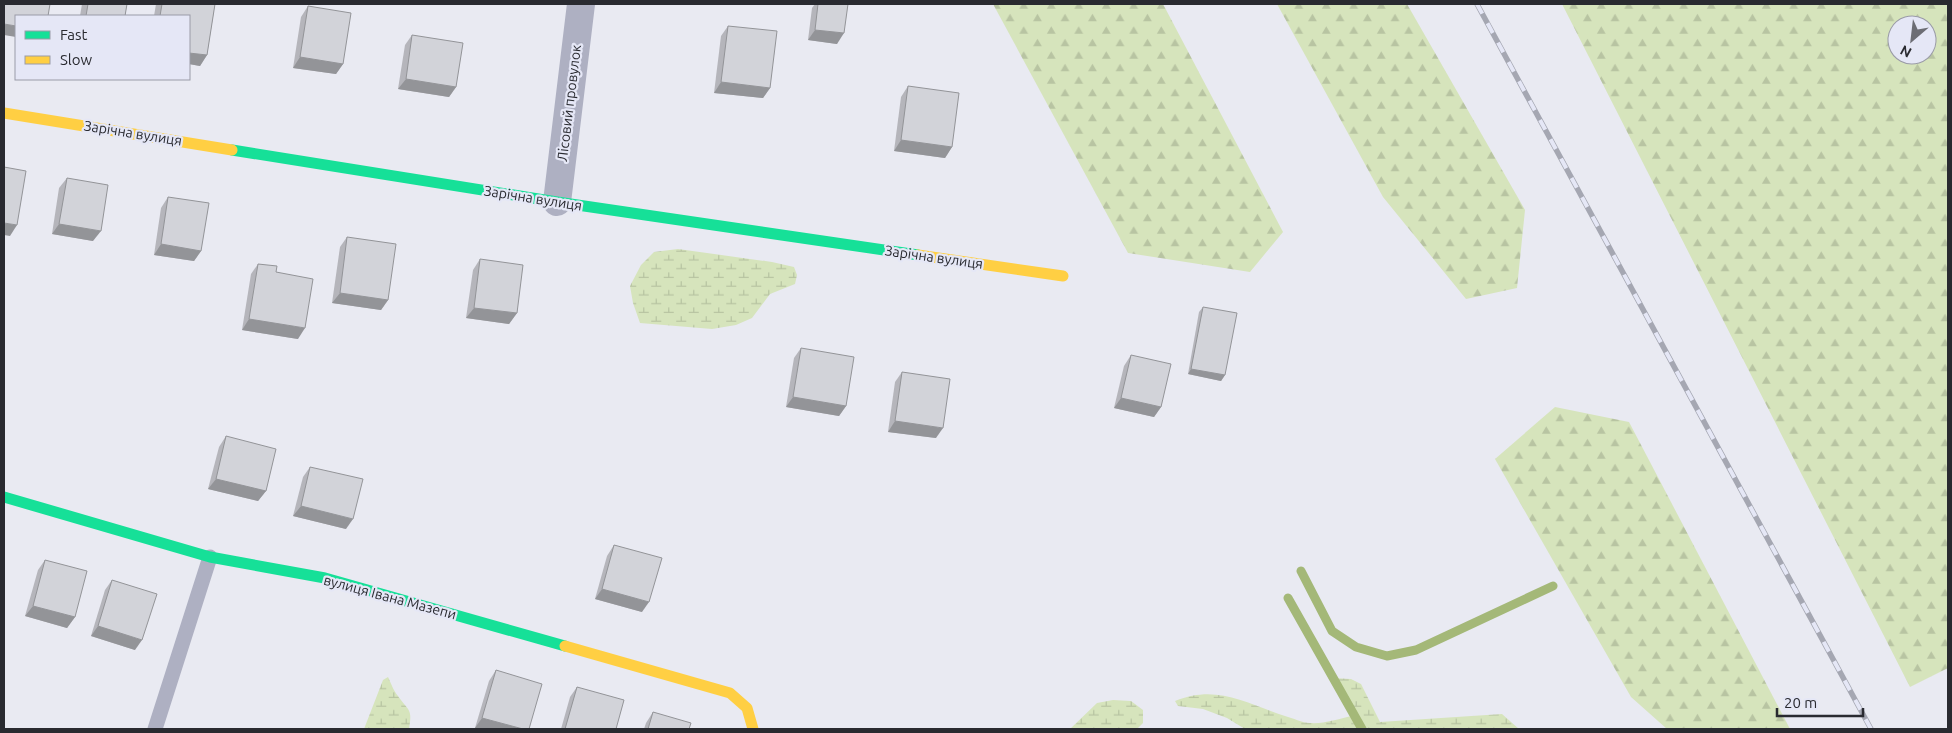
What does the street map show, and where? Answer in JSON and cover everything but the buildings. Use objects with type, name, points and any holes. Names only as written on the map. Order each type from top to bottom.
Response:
[{"type":"street","name":"Лісовий провулок","points":[[557,202],[582,4]]},
{"type":"street","name":"Зарічна вулиця","points":[[4,113],[557,202],[1063,276]]},
{"type":"street","name":"вулиця Івана Мазепи","points":[[4,497],[210,557],[334,581],[427,606],[730,693],[744,701],[751,714],[753,729]]},
{"type":"lane","points":[[155,729],[210,557]]},
{"type":"green space","points":[[993,4],[1163,4],[1283,232],[1250,272],[1128,253]]},
{"type":"green space","points":[[1277,4],[1407,4],[1525,210],[1517,288],[1466,299],[1383,197]]},
{"type":"green space","points":[[1562,4],[1948,4],[1948,668],[1910,687]]},
{"type":"green space","points":[[678,249],[772,262],[794,267],[797,275],[795,284],[770,294],[752,318],[736,325],[712,329],[640,323],[633,303],[630,286],[641,265],[654,252]]},
{"type":"green space","points":[[1555,407],[1629,422],[1790,729],[1667,729],[1631,697],[1495,459]]},
{"type":"green space","points":[[388,677],[395,691],[409,710],[409,729],[364,729],[383,680]]},
{"type":"green space","points":[[1332,678],[1351,679],[1361,684],[1380,722],[1502,714],[1519,729],[1245,729],[1227,718],[1203,709],[1178,706],[1175,701],[1204,694],[1231,697],[1307,723],[1326,722],[1352,716]]},
{"type":"green space","points":[[1113,700],[1131,701],[1143,710],[1143,723],[1137,729],[1070,729],[1097,703]]},
{"type":"waterway","points":[[1301,571],[1332,631],[1356,647],[1387,656],[1416,650],[1553,586]]},
{"type":"waterway","points":[[1288,598],[1362,729]]},
{"type":"railway","points":[[1477,4],[1871,729]]},
{"type":"traffic: fast","points":[[232,150],[557,202],[918,255]]},
{"type":"traffic: fast","points":[[4,497],[210,557],[325,578],[565,646]]},
{"type":"traffic: slow","points":[[4,113],[232,150]]},
{"type":"traffic: slow","points":[[918,255],[1063,276]]},
{"type":"traffic: slow","points":[[565,646],[730,693],[747,708],[753,729]]}]
